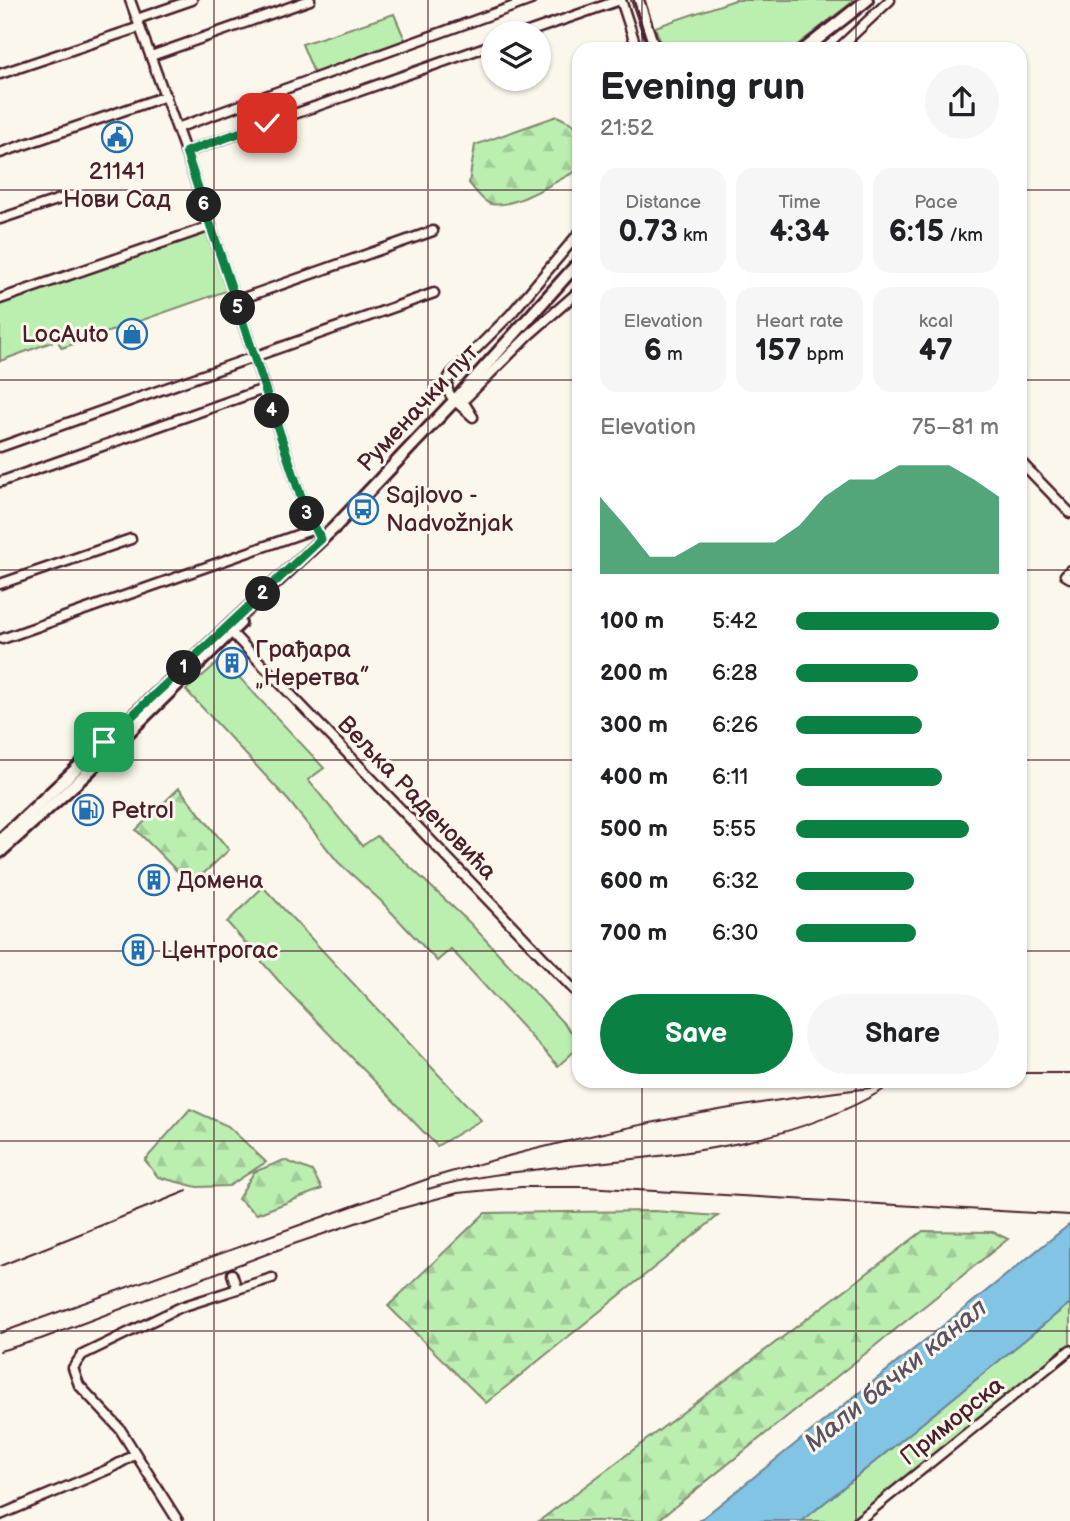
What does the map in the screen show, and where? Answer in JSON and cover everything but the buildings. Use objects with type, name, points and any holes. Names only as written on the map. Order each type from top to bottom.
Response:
[{"type":"main road","points":[[814,42],[867,0]]},
{"type":"main road","name":"Руменачки пут","points":[[0,852],[321,539],[455,400],[572,270]]},
{"type":"main road","name":"Руменачки пут","points":[[0,840],[203,656]]},
{"type":"street","points":[[130,0],[186,152],[264,389],[314,529],[321,539]]},
{"type":"street","points":[[0,74],[192,0]]},
{"type":"street","points":[[151,56],[310,0]]},
{"type":"street","points":[[177,128],[531,0]]},
{"type":"street","points":[[551,24],[620,0],[635,42]]},
{"type":"street","points":[[639,0],[653,42]]},
{"type":"street","points":[[845,42],[890,0]]},
{"type":"street","points":[[186,152],[481,49]]},
{"type":"street","points":[[0,153],[166,96]]},
{"type":"street","points":[[0,219],[63,198]]},
{"type":"street","points":[[0,299],[211,226]]},
{"type":"street","points":[[235,301],[433,231]]},
{"type":"street","points":[[572,241],[511,314],[451,373],[446,388],[455,400],[473,417],[463,401],[530,334],[572,297]]},
{"type":"street","points":[[0,447],[434,293]]},
{"type":"street","points":[[0,482],[264,389]]},
{"type":"street","points":[[1027,467],[1070,513]]},
{"type":"street","points":[[2,639],[314,529]]},
{"type":"street","points":[[0,584],[131,539]]},
{"type":"street","points":[[1070,570],[1065,575],[1070,578]]},
{"type":"street","name":"Вељка Раденовића","points":[[229,630],[572,988]]},
{"type":"street","points":[[232,1274],[237,1289]]},
{"type":"street","points":[[178,1521],[120,1429],[79,1385],[73,1368],[82,1355],[181,1307],[272,1278]]},
{"type":"street","name":"Приморска","points":[[858,1521],[1070,1350]]},
{"type":"street","points":[[0,1515],[109,1469],[134,1455]]},
{"type":"green space","points":[[735,0],[855,0],[801,42],[660,42],[655,27]]},
{"type":"green space","points":[[394,14],[405,40],[314,73],[302,44]]},
{"type":"green space","points":[[557,116],[572,124],[572,173],[520,199],[497,205],[488,203],[469,183],[475,145]]},
{"type":"green space","points":[[207,232],[211,235],[229,290],[62,348],[57,340],[0,361],[0,303]]},
{"type":"green space","points":[[222,659],[324,768],[308,780],[362,846],[377,836],[469,922],[572,1032],[572,1053],[558,1066],[451,949],[437,961],[380,900],[338,862],[288,800],[186,690]]},
{"type":"green space","points":[[179,788],[229,850],[191,885],[136,830]]},
{"type":"green space","points":[[263,887],[481,1120],[437,1146],[285,988],[227,922]]},
{"type":"green space","points":[[190,1109],[228,1126],[266,1162],[229,1186],[197,1187],[158,1177],[145,1160]]},
{"type":"green space","points":[[284,1160],[312,1171],[322,1189],[257,1214],[238,1199],[254,1172]]},
{"type":"green space","points":[[655,1211],[718,1216],[486,1403],[388,1306],[485,1213]]},
{"type":"green space","points":[[923,1231],[993,1232],[1008,1239],[657,1521],[539,1521]]},
{"type":"green space","points":[[1070,1303],[1070,1346],[852,1521],[802,1521]]},
{"type":"water","name":"Мали бачки канал","points":[[1070,1224],[1070,1303],[802,1521],[699,1521]]},
{"type":"railway","points":[[631,0],[646,42]]},
{"type":"railway","points":[[1027,1073],[1070,1073]]},
{"type":"railway","points":[[0,1333],[433,1177],[616,1130],[739,1106],[872,1088]]},
{"type":"railway","points":[[428,1189],[493,1175],[726,1146],[806,1125],[883,1090]]},
{"type":"railway","points":[[0,1351],[41,1339],[291,1245],[388,1212],[458,1193],[521,1187],[585,1187],[1070,1215]]},
{"type":"railway","points":[[0,1266],[187,1191]]},
{"type":"place","name":"21141 Нови Сад","points":[[117,137]]},
{"type":"place","name":"LocAuto","points":[[132,334]]},
{"type":"place","name":"Sajlovo - Nadvožnjak","points":[[363,509]]},
{"type":"place","name":"Грађара „Неретва”","points":[[232,663]]},
{"type":"place","name":"Petrol","points":[[88,810]]},
{"type":"place","name":"Домена","points":[[154,880]]},
{"type":"place","name":"Центрогас","points":[[138,950]]},
{"type":"route","points":[[104,742],[321,539],[304,506],[186,152],[267,123]]}]
